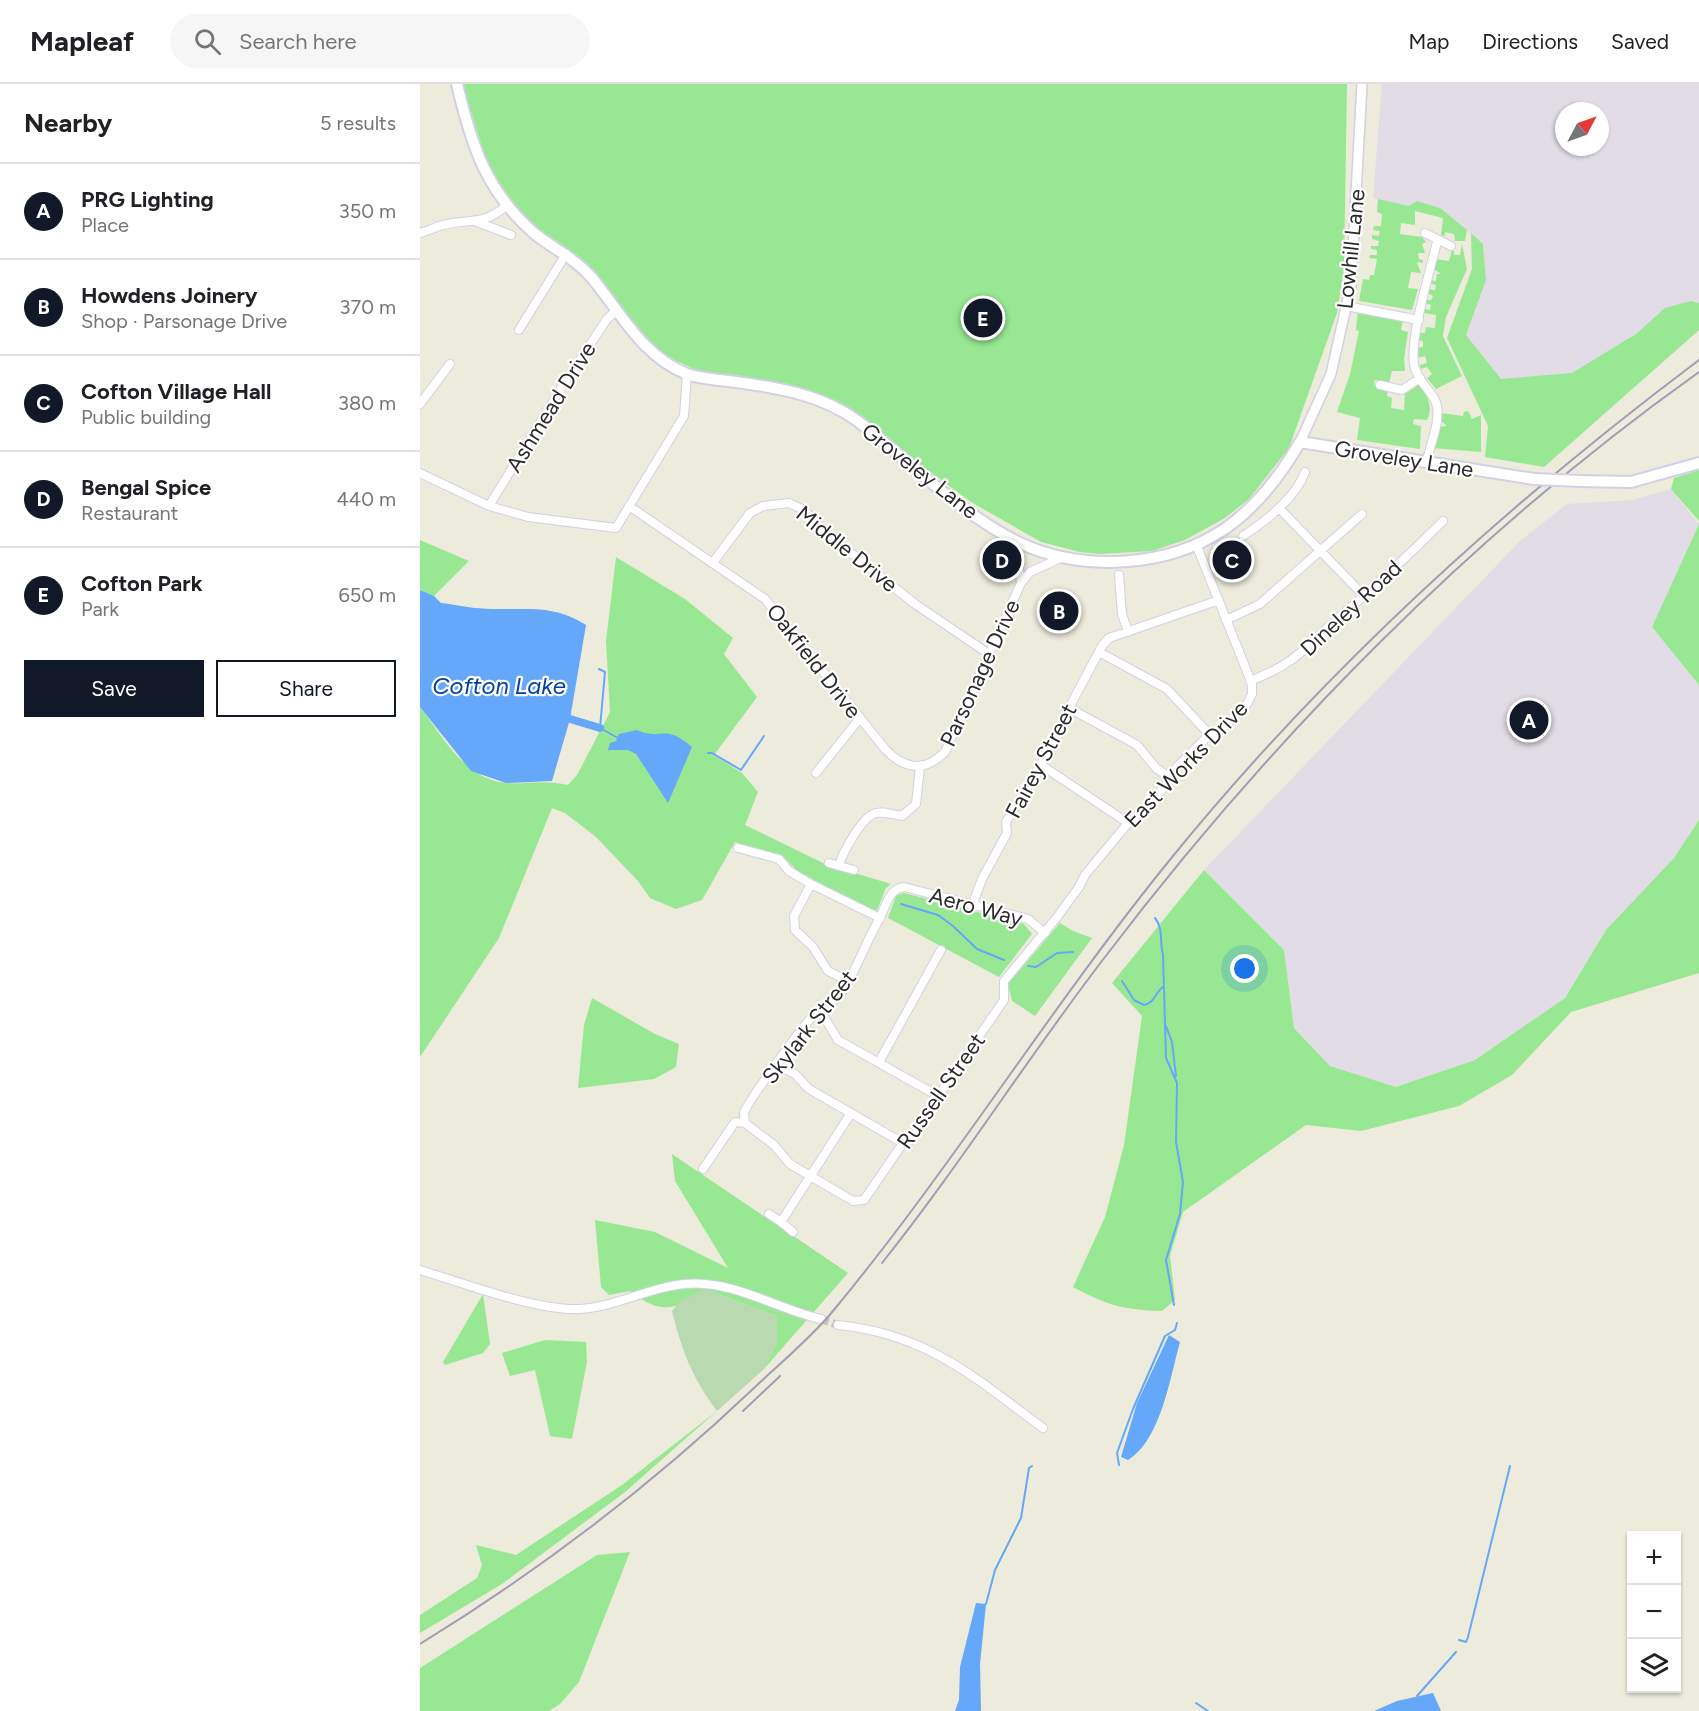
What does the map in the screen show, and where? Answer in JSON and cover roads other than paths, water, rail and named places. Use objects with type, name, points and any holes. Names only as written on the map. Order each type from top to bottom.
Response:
[{"type":"main road","name":"Groveley Lane","points":[[457,84],[465,121],[475,149],[494,188],[507,205],[537,235],[566,254],[592,278],[645,346],[687,374],[787,389],[836,408],[859,422],[966,508],[1019,542],[1063,557],[1114,561],[1153,557],[1196,544],[1226,527],[1253,505],[1276,479],[1300,442],[1534,479],[1631,482],[1699,463]]},
{"type":"street","name":"Lowhill Lane","points":[[1300,442],[1331,374],[1353,266],[1362,84]]},
{"type":"street","points":[[420,233],[445,225],[477,222],[494,216],[507,205]]},
{"type":"street","points":[[477,222],[511,235]]},
{"type":"street","points":[[1425,233],[1437,242],[1451,246]]},
{"type":"street","points":[[1426,463],[1438,414],[1436,402],[1420,378],[1414,363],[1419,320],[1437,242]]},
{"type":"street","points":[[519,330],[566,254]]},
{"type":"street","points":[[1346,306],[1419,320]]},
{"type":"street","name":"Ashmead Drive","points":[[489,507],[563,386],[607,319],[616,311]]},
{"type":"street","points":[[420,404],[450,364]]},
{"type":"street","points":[[420,473],[489,507],[528,517],[616,528],[684,416],[687,374]]},
{"type":"street","points":[[1380,385],[1402,390],[1420,378]]},
{"type":"street","points":[[1243,536],[1279,508],[1300,484],[1305,472]]},
{"type":"street","name":"Middle Drive","points":[[714,561],[750,513],[763,506],[789,503],[804,510],[831,537],[915,604],[989,654]]},
{"type":"street","name":"Oakfield Drive","points":[[629,506],[714,561],[765,599],[802,641],[895,760],[908,766],[920,767]]},
{"type":"street","points":[[1279,508],[1365,597]]},
{"type":"street","points":[[1226,620],[1254,608],[1362,514]]},
{"type":"street","name":"Dineley Road","points":[[1250,681],[1293,661],[1365,597],[1443,521]]},
{"type":"street","name":"Parsonage Drive","points":[[1019,542],[1016,548],[1021,583]]},
{"type":"street","name":"East Works Drive","points":[[1045,933],[1079,888],[1085,875],[1128,823],[1144,810],[1165,786],[1169,777],[1210,735],[1218,733],[1247,704],[1253,689],[1196,544]]},
{"type":"street","name":"Parsonage Drive","points":[[920,767],[936,761],[950,743],[1021,583],[1037,568],[1063,557]]},
{"type":"street","points":[[1020,565],[1037,568]]},
{"type":"street","points":[[1119,575],[1122,614],[1128,632]]},
{"type":"street","name":"Fairey Street","points":[[972,906],[982,879],[1007,833],[1006,822],[1069,717],[1069,708],[1109,638],[1219,600]]},
{"type":"street","points":[[1099,652],[1167,689],[1210,735]]},
{"type":"street","points":[[1069,708],[1137,746],[1156,768],[1169,777]]},
{"type":"street","points":[[816,773],[860,718]]},
{"type":"street","points":[[1041,765],[1128,823]]},
{"type":"street","points":[[839,866],[842,853],[874,813],[902,816],[913,808],[918,798],[920,767]]},
{"type":"street","points":[[738,848],[779,859],[789,871],[880,918]]},
{"type":"street","points":[[829,863],[854,870]]},
{"type":"street","points":[[812,884],[794,916],[795,930],[813,947],[828,971],[848,981]]},
{"type":"street","name":"Aero Way","points":[[904,887],[1028,920],[1045,933]]},
{"type":"street","name":"Skylark Street","points":[[745,1123],[746,1108],[813,1016],[835,1001],[865,951],[866,941],[892,892],[896,888],[904,887]]},
{"type":"street","name":"Russell Street","points":[[812,1175],[853,1201],[864,1200],[903,1143],[913,1139],[938,1096],[1004,1000],[1004,981],[1045,933]]},
{"type":"street","points":[[879,1062],[941,950]]},
{"type":"street","points":[[820,1010],[838,1040],[938,1096]]},
{"type":"street","points":[[777,1065],[795,1074],[809,1089],[903,1143]]},
{"type":"street","points":[[782,1222],[851,1113]]},
{"type":"street","points":[[703,1169],[735,1122],[745,1123],[774,1145],[790,1164],[812,1175]]},
{"type":"street","points":[[769,1214],[793,1232]]},
{"type":"street","points":[[420,1270],[558,1308],[597,1306],[644,1292],[702,1284],[741,1290],[800,1314],[821,1319]]},
{"type":"street","points":[[838,1325],[891,1333],[923,1346],[955,1365],[1042,1428]]},
{"type":"water","name":"Cofton Lake","points":[[420,590],[434,596],[441,603],[486,609],[551,611],[574,618],[586,625],[570,719],[552,781],[506,783],[471,771],[420,707]]},
{"type":"water","points":[[637,730],[652,734],[669,734],[692,747],[668,803],[636,754],[628,750],[608,750],[610,743],[616,741],[619,734]]},
{"type":"water","points":[[1169,1335],[1180,1342],[1163,1407],[1149,1438],[1128,1460],[1121,1457],[1137,1403]]},
{"type":"water","points":[[976,1603],[986,1604],[980,1664],[981,1711],[955,1711],[959,1700],[960,1667]]},
{"type":"water","points":[[1433,1693],[1441,1711],[1374,1711],[1397,1701]]},
{"type":"waterway","points":[[599,669],[605,672],[600,728],[618,738]]},
{"type":"waterway","points":[[570,719],[600,728]]},
{"type":"waterway","points":[[708,753],[712,753],[741,770],[764,736]]},
{"type":"waterway","points":[[901,904],[938,915],[977,949],[1004,960]]},
{"type":"waterway","points":[[1155,918],[1159,926],[1163,954],[1166,1058],[1177,1083],[1176,1142],[1183,1182],[1180,1214],[1166,1260],[1174,1305]]},
{"type":"waterway","points":[[1028,966],[1036,967],[1057,953],[1073,952]]},
{"type":"waterway","points":[[1122,981],[1134,1000],[1144,1005],[1148,1004],[1164,986]]},
{"type":"waterway","points":[[1166,1026],[1172,1042],[1176,1076]]},
{"type":"waterway","points":[[1119,1465],[1117,1453],[1133,1409],[1165,1336],[1175,1330],[1177,1323]]},
{"type":"waterway","points":[[986,1604],[995,1570],[1021,1518],[1029,1468],[1032,1466]]},
{"type":"waterway","points":[[1459,1640],[1466,1642],[1468,1637],[1510,1466]]},
{"type":"waterway","points":[[1417,1696],[1456,1652]]},
{"type":"waterway","points":[[1196,1703],[1208,1711]]},
{"type":"tunnel","points":[[821,1319],[838,1325]]},
{"type":"railway","points":[[420,1644],[552,1556],[635,1493],[715,1424],[815,1331],[877,1256],[920,1199],[1129,912],[1232,787],[1293,720],[1421,592],[1557,472],[1699,360]]},
{"type":"railway","points":[[882,1263],[1105,957],[1169,875],[1307,717],[1380,642],[1534,500],[1615,434],[1699,372]]},
{"type":"railway","points":[[743,1411],[780,1376]]},
{"type":"place","name":"Cofton Park","points":[[983,318]]},
{"type":"place","name":"Bengal Spice","points":[[1002,560]]},
{"type":"place","name":"Cofton Village Hall","points":[[1232,560]]},
{"type":"place","name":"Howdens Joinery","points":[[1059,611]]},
{"type":"place","name":"PRG Lighting","points":[[1529,720]]}]
